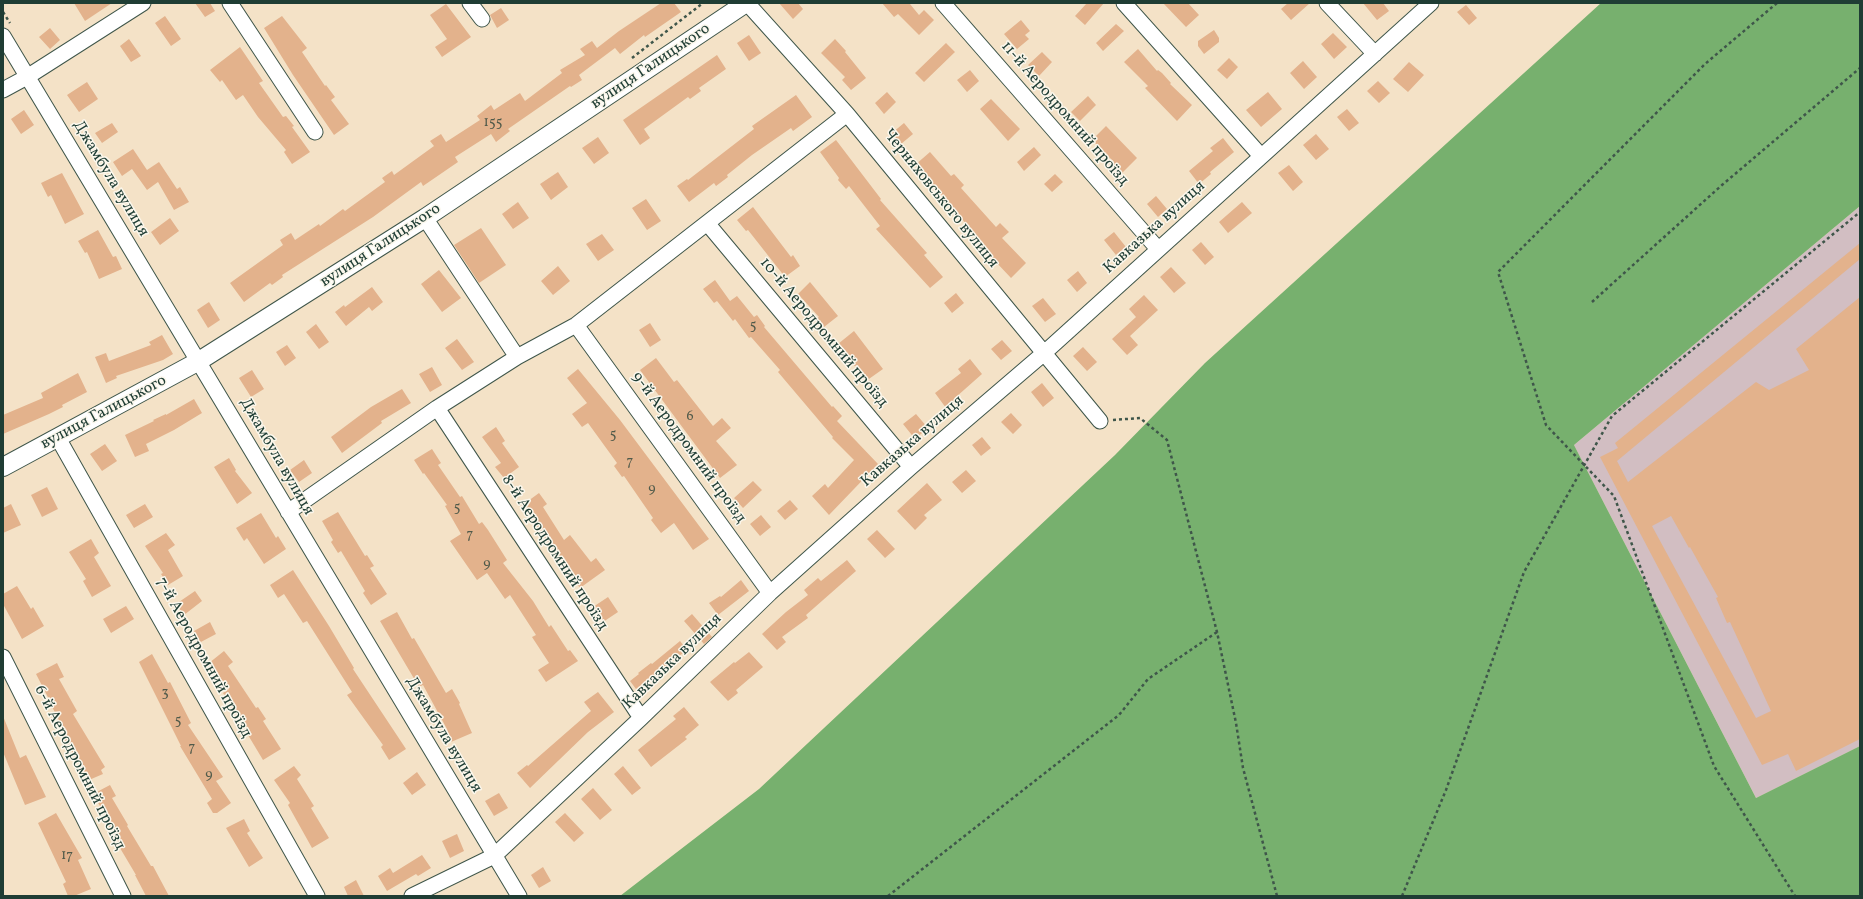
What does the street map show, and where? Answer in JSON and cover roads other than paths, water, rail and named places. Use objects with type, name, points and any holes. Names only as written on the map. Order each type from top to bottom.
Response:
[{"type":"street","points":[[3,90],[27,77],[144,3]]},
{"type":"street","points":[[230,3],[315,132]]},
{"type":"street","points":[[470,3],[482,19]]},
{"type":"street","name":"Черняховського вулиця","points":[[746,3],[847,114],[1043,354],[1100,421]]},
{"type":"street","name":"вулиця Галицького","points":[[3,467],[199,361],[425,218],[746,3]]},
{"type":"street","name":"11-й Аеродромний проїзд","points":[[943,3],[1158,249]]},
{"type":"street","points":[[1124,3],[1261,156]]},
{"type":"street","points":[[1327,3],[1375,54]]},
{"type":"street","name":"Кавказька вулиця","points":[[412,896],[494,856],[641,718],[770,593],[911,467],[1043,354],[1431,3]]},
{"type":"street","name":"Джамбула вулиця","points":[[3,36],[519,896]]},
{"type":"street","points":[[288,512],[437,408],[517,357],[576,325],[847,114]]},
{"type":"street","points":[[425,218],[517,357]]},
{"type":"street","name":"10-й Аеродромний проїзд","points":[[707,223],[911,467]]},
{"type":"street","name":"9-й Аеродромний проїзд","points":[[576,325],[770,593]]},
{"type":"street","name":"8-й Аеродромний проїзд","points":[[437,408],[641,718]]},
{"type":"street","name":"7-й Аеродромний проїзд","points":[[58,438],[317,896]]},
{"type":"street","name":"6-й Аеродромний проїзд","points":[[3,657],[123,896]]}]
